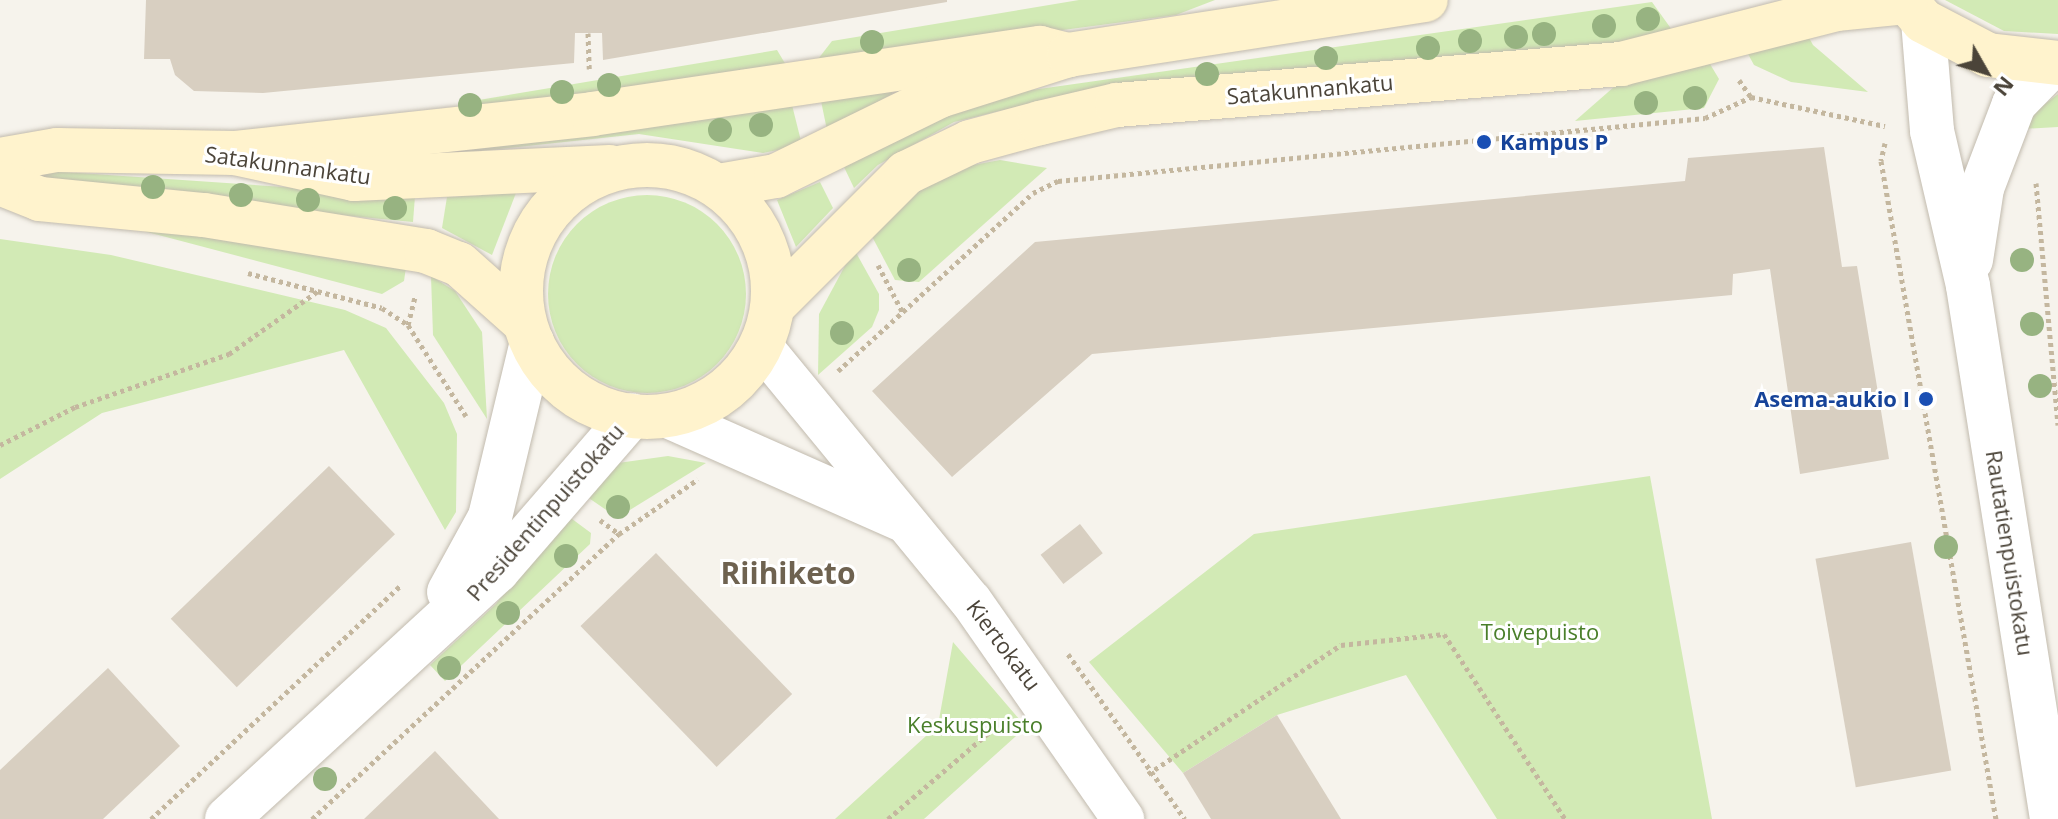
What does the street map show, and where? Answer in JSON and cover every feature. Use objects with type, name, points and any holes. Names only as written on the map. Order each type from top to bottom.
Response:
[{"type":"main road","points":[[719,186],[776,176],[939,96],[1069,55],[1426,0]]},
{"type":"main road","points":[[1911,8],[1988,55],[2056,64]]},
{"type":"main road","name":"Satakunnankatu","points":[[774,305],[878,195],[906,173],[984,138],[1117,105],[1621,64],[1714,45],[1836,9],[1911,8]]},
{"type":"main road","points":[[235,153],[592,114],[1040,48],[1069,55]]},
{"type":"main road","name":"Satakunnankatu","points":[[0,160],[57,150],[235,153],[354,179],[624,166]]},
{"type":"main road","points":[[0,183],[40,199],[204,215],[426,251],[459,264],[528,332],[568,391],[610,413],[650,416],[710,402],[762,347],[774,305],[769,253],[744,209],[719,186],[661,165],[624,166],[583,182],[548,212],[527,249],[528,332]]},
{"type":"street","name":"Rautatienpuistokatu","points":[[1911,8],[1932,131],[1968,286],[2052,819]]},
{"type":"street","name":"Rautatienpuistokatu","points":[[1968,286],[1982,188],[1999,140],[2014,104],[2056,64]]},
{"type":"street","name":"Presidentinpuistokatu","points":[[419,636],[477,552],[490,517],[528,332]]},
{"type":"street","name":"Kiertokatu","points":[[762,347],[873,475],[900,520],[1039,690],[1117,809]]},
{"type":"street","name":"Kiertokatu","points":[[650,416],[748,451],[900,520]]},
{"type":"street","name":"Presidentinpuistokatu","points":[[227,819],[419,636],[497,571],[650,416]]},
{"type":"path","points":[[588,33],[589,70]]},
{"type":"path","points":[[1714,45],[1751,97]]},
{"type":"path","points":[[807,398],[1033,193],[1058,181],[1705,118],[1751,97],[1889,127],[1932,131]]},
{"type":"path","points":[[1889,127],[1881,161],[1996,819]]},
{"type":"path","points":[[1999,140],[2033,151],[2058,425]]},
{"type":"path","points":[[0,445],[75,407],[229,354],[319,290]]},
{"type":"path","points":[[312,819],[619,534],[748,451]]},
{"type":"path","points":[[151,819],[410,577]]},
{"type":"path","points":[[1117,809],[1341,645],[1444,634],[1565,819]]},
{"type":"path","points":[[888,819],[1039,690]]},
{"type":"green space","points":[[1079,0],[1215,0],[1176,15],[815,63],[832,41]]},
{"type":"green space","points":[[1945,0],[2058,0],[2058,34],[2004,31]]},
{"type":"green space","points":[[1652,2],[1677,37],[1053,98],[954,122],[878,165],[854,188],[844,167],[961,107],[1025,91]]},
{"type":"green space","points":[[1807,34],[1813,45],[1868,92],[1791,82],[1754,65],[1748,54]]},
{"type":"green space","points":[[777,50],[789,70],[461,110],[467,102]]},
{"type":"green space","points":[[1710,64],[1719,79],[1704,108],[1575,121],[1615,86]]},
{"type":"green space","points":[[892,90],[892,94],[827,130],[821,101]]},
{"type":"green space","points":[[2058,94],[2058,127],[2023,129],[2037,110]]},
{"type":"green space","points":[[792,105],[802,145],[763,153],[639,134],[453,154],[452,147]]},
{"type":"green space","points":[[1000,160],[1047,168],[919,282],[895,280],[867,227],[896,199],[952,169]]},
{"type":"green space","points":[[35,170],[415,196],[413,222],[122,194],[45,179]]},
{"type":"green space","points":[[820,182],[833,208],[796,247],[777,200]]},
{"type":"green space","points":[[516,193],[492,255],[442,228],[447,197]]},
{"type":"green space","points":[[647,195],[685,202],[717,224],[739,256],[746,294],[739,332],[717,364],[685,386],[647,393],[609,386],[577,364],[555,332],[548,294],[555,256],[577,224],[609,202]]},
{"type":"green space","points":[[113,223],[406,267],[404,281],[382,294]]},
{"type":"green space","points":[[0,239],[111,255],[345,310],[386,328],[444,403],[457,434],[456,512],[445,530],[344,350],[102,413],[0,479]]},
{"type":"green space","points":[[854,249],[879,294],[879,310],[872,327],[818,375],[819,314]]},
{"type":"green space","points":[[431,276],[455,291],[482,332],[487,419],[433,335]]},
{"type":"green space","points":[[668,456],[706,463],[625,513],[615,516],[580,492],[618,463]]},
{"type":"green space","name":"Toivepuisto","points":[[1650,476],[1712,819],[1497,819],[1406,675],[1277,715],[1183,773],[1089,662],[1254,534]]},
{"type":"green space","points":[[564,513],[591,533],[590,544],[445,681],[430,665],[496,604]]},
{"type":"green space","name":"Keskuspuisto","points":[[953,642],[1026,727],[924,819],[835,819],[938,725]]},
{"type":"building","points":[[146,0],[947,2],[603,60],[602,33],[575,33],[574,63],[263,93],[194,91],[175,75],[170,59],[144,59]]},
{"type":"building","points":[[1824,147],[1842,267],[1857,266],[1889,459],[1800,474],[1770,269],[1733,274],[1732,295],[1092,354],[952,477],[872,391],[1035,242],[1685,181],[1688,158]]},
{"type":"building","points":[[329,466],[395,534],[237,687],[171,619]]},
{"type":"building","points":[[1080,524],[1103,553],[1063,584],[1041,555]]},
{"type":"building","points":[[1911,542],[1951,770],[1856,787],[1815,559]]},
{"type":"building","points":[[656,553],[792,694],[717,767],[580,626]]},
{"type":"building","points":[[108,668],[180,746],[103,819],[0,819],[0,770]]},
{"type":"building","points":[[1277,715],[1341,819],[1211,819],[1183,773]]},
{"type":"building","points":[[435,751],[499,819],[364,819]]},
{"type":"place","name":"Kampus P","points":[[1484,142]]},
{"type":"place","name":"Asema-aukio I","points":[[1926,399]]},
{"type":"district","name":"Riihiketo","points":[[788,573]]}]
